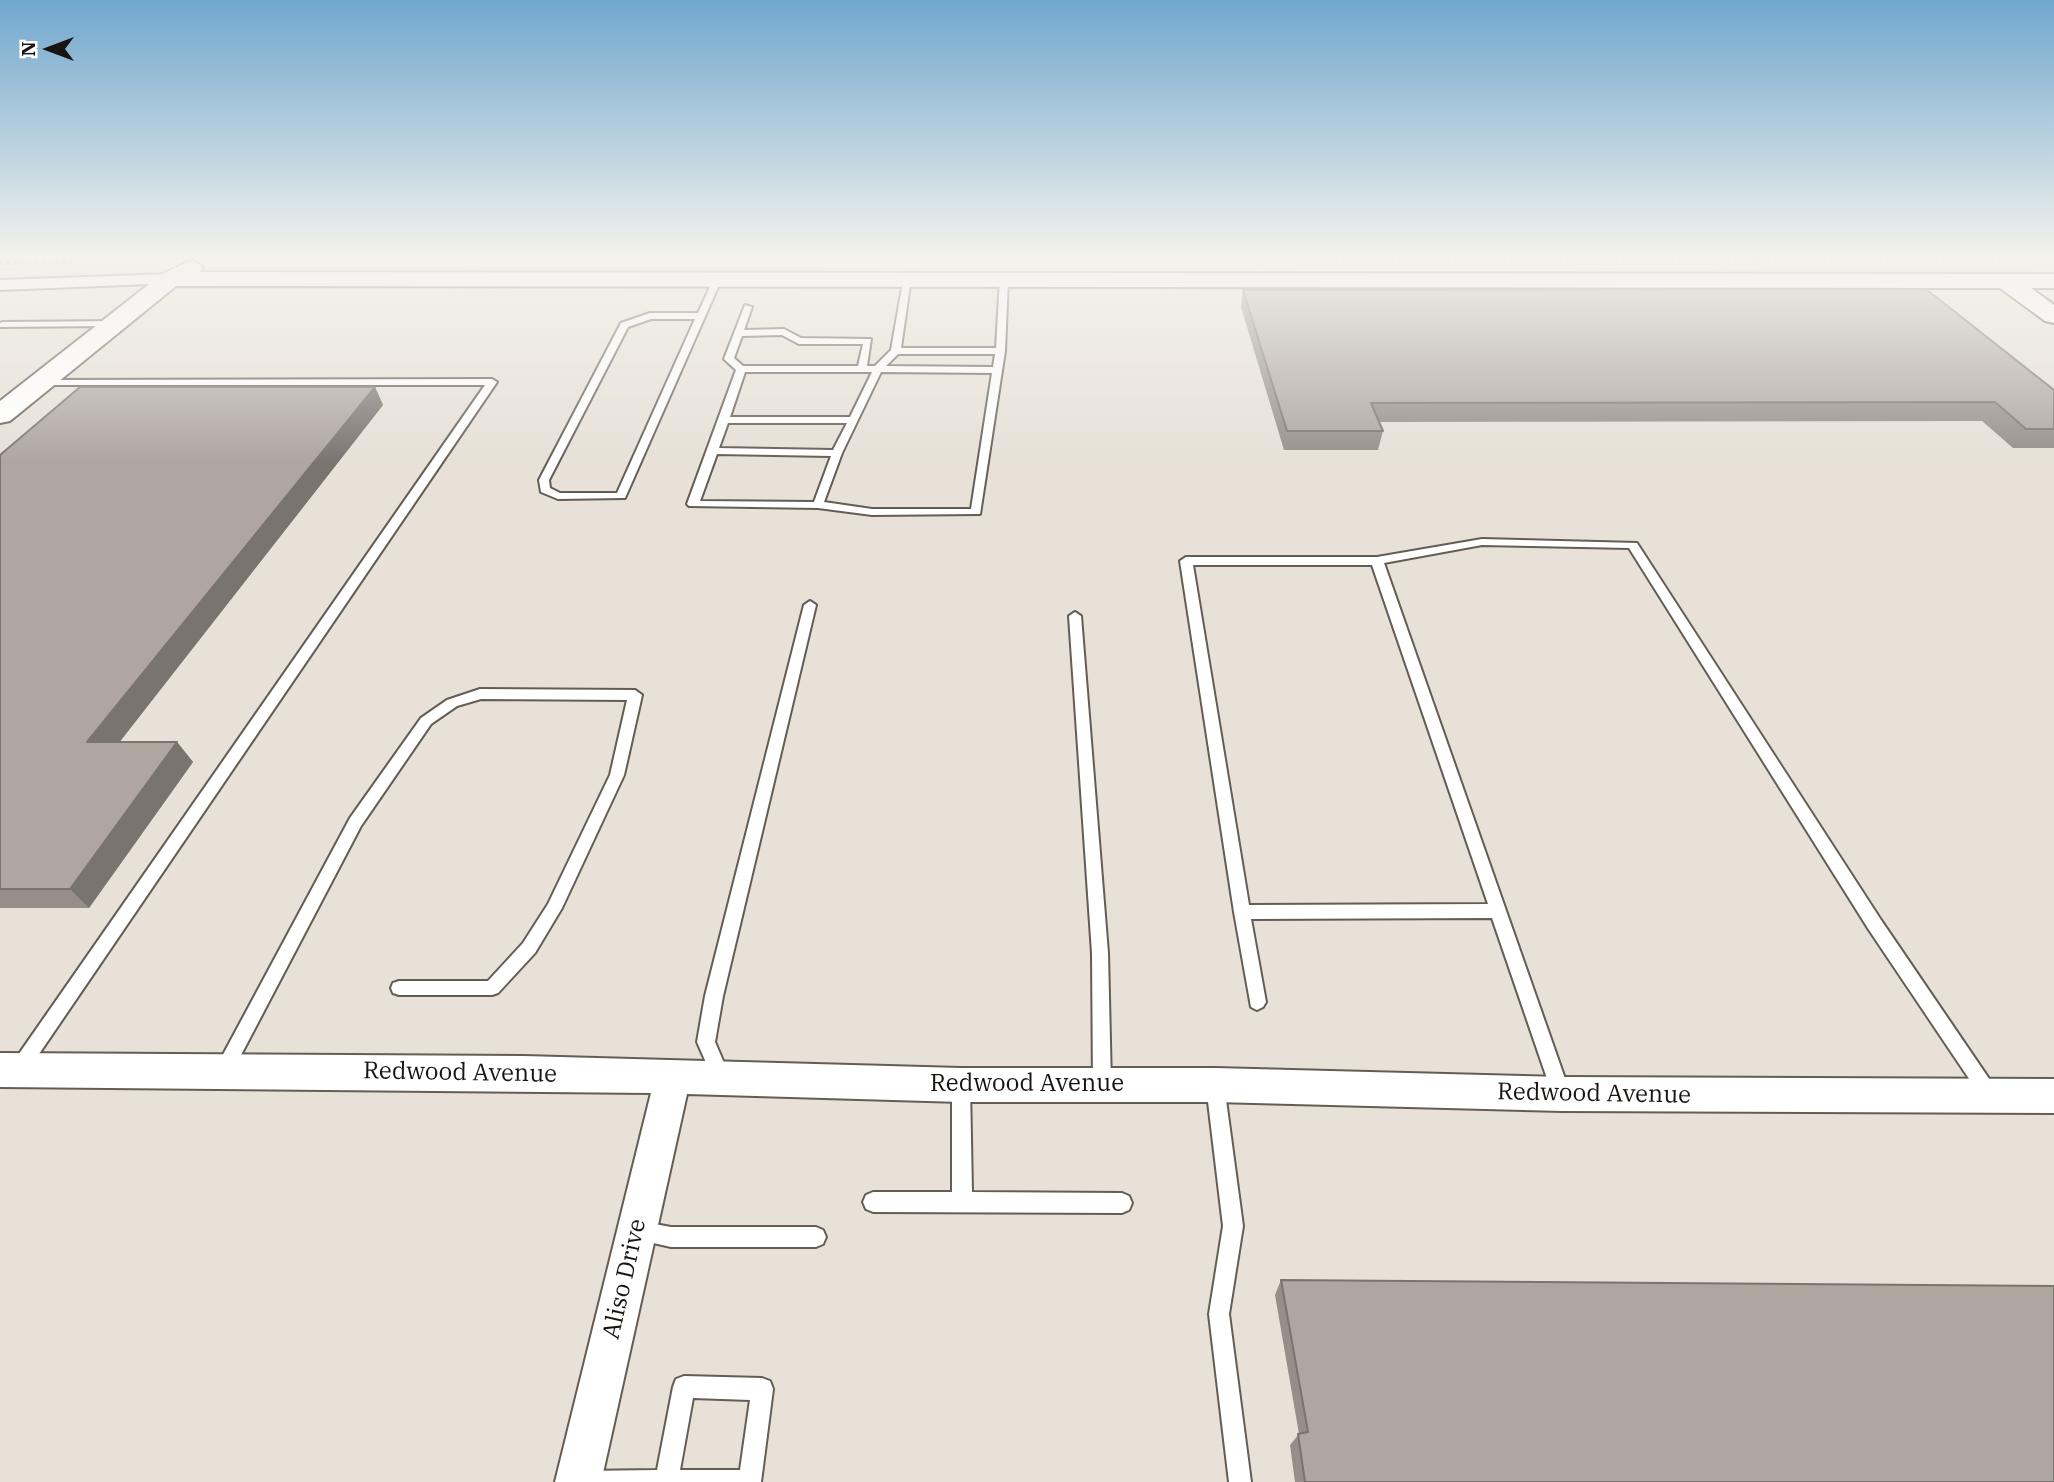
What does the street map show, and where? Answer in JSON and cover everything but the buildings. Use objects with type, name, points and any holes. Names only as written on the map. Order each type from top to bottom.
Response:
[{"type":"street","points":[[2,412],[112,325]]},
{"type":"street","name":"Redwood Avenue","points":[[9,1070],[224,1070],[673,1077],[961,1085],[1215,1085],[1562,1094],[2054,1096]]},
{"type":"street","name":"Aliso Drive","points":[[579,1482],[673,1077]]},
{"type":"lane","points":[[624,325],[544,480],[545,491],[558,496],[621,496],[697,325]]},
{"type":"lane","points":[[741,325],[729,359],[741,369],[997,370]]},
{"type":"lane","points":[[818,505],[837,453],[878,369],[896,351],[900,325]]},
{"type":"lane","points":[[741,369],[693,504],[818,505],[872,512],[976,512],[1000,351],[1001,325]]},
{"type":"lane","points":[[739,332],[784,332],[799,341],[868,341],[862,369]]},
{"type":"lane","points":[[896,351],[1000,351]]},
{"type":"lane","points":[[9,1070],[492,382],[41,382]]},
{"type":"lane","points":[[723,420],[853,420]]},
{"type":"lane","points":[[713,451],[837,453]]},
{"type":"lane","points":[[1257,1002],[1186,561],[1377,561],[1482,542],[1633,545],[1875,925],[1991,1097]]},
{"type":"lane","points":[[1377,561],[1562,1094]]},
{"type":"lane","points":[[721,1079],[706,1042],[714,996],[810,605]]},
{"type":"lane","points":[[1075,616],[1100,953],[1102,1084]]},
{"type":"lane","points":[[224,1070],[355,822],[426,721],[452,703],[480,694],[635,695],[617,775],[554,908],[529,948],[492,988],[399,988]]},
{"type":"lane","points":[[1242,912],[1499,911]]},
{"type":"lane","points":[[961,1085],[962,1202]]},
{"type":"lane","points":[[1215,1085],[1233,1226],[1219,1314],[1240,1482]]},
{"type":"lane","points":[[873,1202],[1122,1203]]},
{"type":"lane","points":[[637,1231],[671,1237],[816,1237]]},
{"type":"lane","points":[[579,1482],[750,1481],[762,1389],[684,1387],[666,1481]]}]
